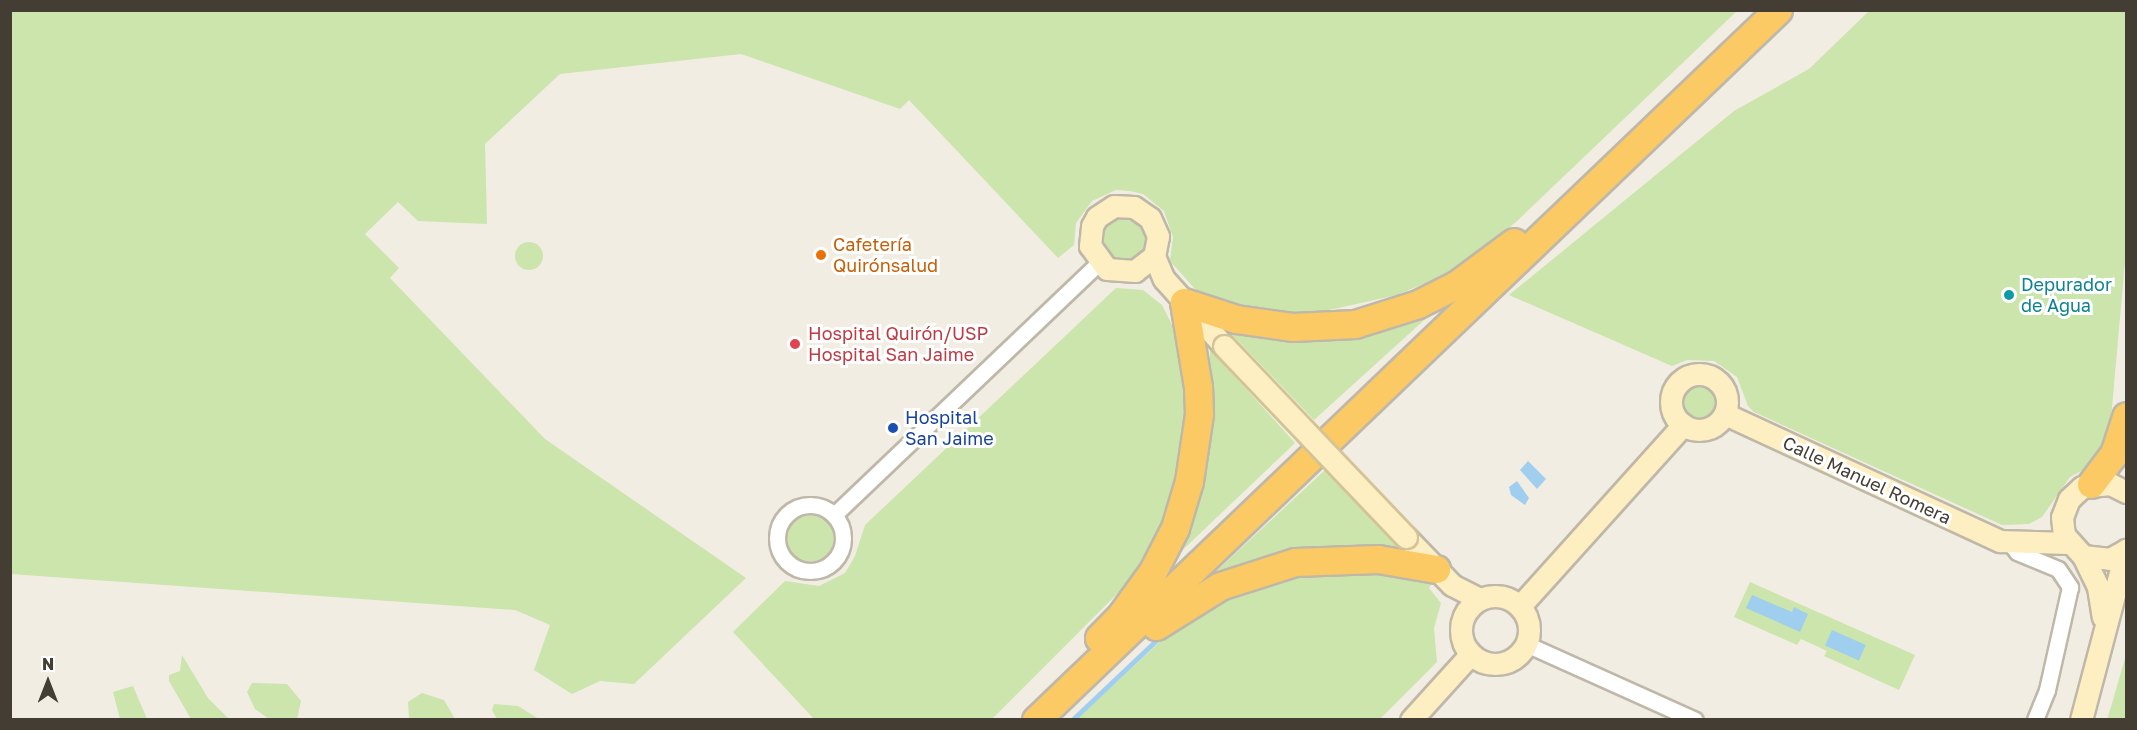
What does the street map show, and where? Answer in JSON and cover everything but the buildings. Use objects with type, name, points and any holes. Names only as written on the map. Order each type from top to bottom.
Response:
[{"type":"highway","points":[[1036,720],[1778,10]]},
{"type":"highway","points":[[1016,720],[1122,614],[1153,571],[1175,528],[1189,481],[1199,414],[1196,359],[1184,302],[1236,319],[1293,327],[1355,324],[1418,304],[1456,285],[1491,260],[1627,140],[1680,104]]},
{"type":"highway","points":[[2091,484],[2114,454],[2127,416]]},
{"type":"highway","points":[[1052,720],[1156,626],[1220,586],[1295,562],[1337,558],[1405,561],[1444,577]]},
{"type":"main road","points":[[1164,279],[1135,271],[1116,272],[1099,263],[1089,236],[1097,217],[1114,206],[1134,207],[1150,218],[1158,236],[1154,256],[1164,279],[1224,346],[1444,577],[1479,599]]},
{"type":"main road","points":[[1135,271],[1154,256]]},
{"type":"main road","points":[[1690,375],[1708,375],[1723,387],[1727,405],[1725,414],[1707,430],[1683,425],[1672,412],[1672,394],[1690,375]]},
{"type":"main road","name":"Calle Manuel Romera","points":[[1725,414],[2020,542]]},
{"type":"main road","points":[[1520,606],[1683,425]]},
{"type":"main road","points":[[2020,542],[2062,517],[2069,499],[2091,484],[2110,484],[2127,492]]},
{"type":"main road","points":[[2062,517],[2076,550],[2098,587],[2104,625]]},
{"type":"main road","points":[[2020,542],[2076,550],[2110,559],[2127,550]]},
{"type":"main road","points":[[2081,720],[2104,625],[2127,550]]},
{"type":"main road","points":[[1444,577],[1464,614]]},
{"type":"main road","points":[[1500,596],[1520,606],[1528,623],[1526,644],[1512,660],[1502,664],[1490,664],[1470,655],[1460,636],[1464,614],[1479,599],[1500,596]]},
{"type":"main road","points":[[1411,720],[1470,655]]},
{"type":"street","points":[[834,515],[1099,263]]},
{"type":"street","points":[[815,506],[834,515],[843,539],[833,562],[809,571],[786,561],[777,537],[788,514],[815,506]]},
{"type":"street","points":[[2020,542],[2017,552],[2065,575],[2070,595],[2047,690],[2035,720]]},
{"type":"street","points":[[1526,644],[1695,720]]},
{"type":"green space","points":[[10,11],[1737,11],[1516,222],[1457,270],[1397,295],[1302,316],[1256,312],[1209,297],[1195,289],[1170,261],[1173,237],[1164,211],[1143,194],[1116,190],[1092,201],[1076,223],[1074,245],[1058,258],[909,100],[900,109],[741,54],[560,74],[485,144],[487,224],[418,221],[398,202],[365,234],[399,268],[390,278],[545,439],[746,578],[634,684],[600,681],[572,694],[534,670],[550,625],[515,610],[11,574]]},
{"type":"green space","points":[[1869,11],[2126,11],[2126,250],[2110,430],[2104,447],[2089,467],[2070,477],[2042,517],[2029,524],[2002,525],[1754,412],[1748,406],[1737,377],[1714,361],[1687,360],[1672,366],[1509,295],[1734,111],[1809,69]]},
{"type":"green space","points":[[1124,216],[1140,223],[1147,239],[1140,255],[1124,262],[1108,255],[1101,239],[1108,223]]},
{"type":"green space","points":[[529,242],[539,246],[543,256],[539,266],[529,270],[519,266],[515,256],[519,246]]},
{"type":"green space","points":[[1116,288],[1143,290],[1162,305],[1178,337],[1187,403],[1180,472],[1163,526],[1135,576],[992,719],[814,719],[733,632],[785,581],[819,586],[845,573],[855,556],[865,525]]},
{"type":"green space","points":[[1443,303],[1314,420],[1223,325]]},
{"type":"green space","points":[[1210,349],[1295,443],[1171,561],[1197,499],[1208,455]]},
{"type":"green space","points":[[1699,383],[1713,388],[1718,402],[1713,416],[1699,421],[1685,416],[1680,402],[1685,388]]},
{"type":"green space","points":[[1325,470],[1397,545],[1392,550],[1209,578]]},
{"type":"green space","points":[[810,514],[827,521],[834,538],[827,555],[810,562],[793,555],[786,538],[793,521]]},
{"type":"green space","points":[[1359,569],[1424,578],[1432,583],[1429,588],[1441,603],[1434,628],[1437,662],[1380,719],[1076,720],[1179,624],[1229,595],[1285,578]]},
{"type":"green space","points":[[1750,582],[1915,655],[1899,690],[1824,656],[1827,651],[1801,639],[1797,645],[1734,617]]},
{"type":"green space","points":[[182,655],[208,698],[229,719],[191,719],[169,681],[169,675],[180,671]]},
{"type":"green space","points":[[2125,658],[2126,719],[2107,720],[2113,700]]},
{"type":"green space","points":[[252,683],[287,684],[301,701],[297,719],[269,719],[255,709],[247,692]]},
{"type":"green space","points":[[133,686],[147,719],[120,719],[113,692]]},
{"type":"green space","points":[[422,693],[444,700],[455,719],[409,719],[408,702]]},
{"type":"green space","points":[[494,704],[518,706],[539,719],[497,719],[492,710]]},
{"type":"water","points":[[1528,461],[1546,479],[1537,489],[1520,470]]},
{"type":"water","points":[[1517,481],[1529,498],[1525,505],[1511,495],[1509,487]]},
{"type":"water","points":[[1752,595],[1792,612],[1794,607],[1808,614],[1800,632],[1746,608]]},
{"type":"water","points":[[1832,630],[1866,645],[1859,661],[1825,646]]},
{"type":"waterway","points":[[1072,720],[1162,635]]},
{"type":"place","name":"Cafetería Quirónsalud","points":[[821,255]]},
{"type":"place","name":"Depurador de Agua","points":[[2009,295]]},
{"type":"place","name":"Hospital Quirón/USP Hospital San Jaime","points":[[795,344]]},
{"type":"place","name":"Hospital San Jaime","points":[[893,428]]}]
